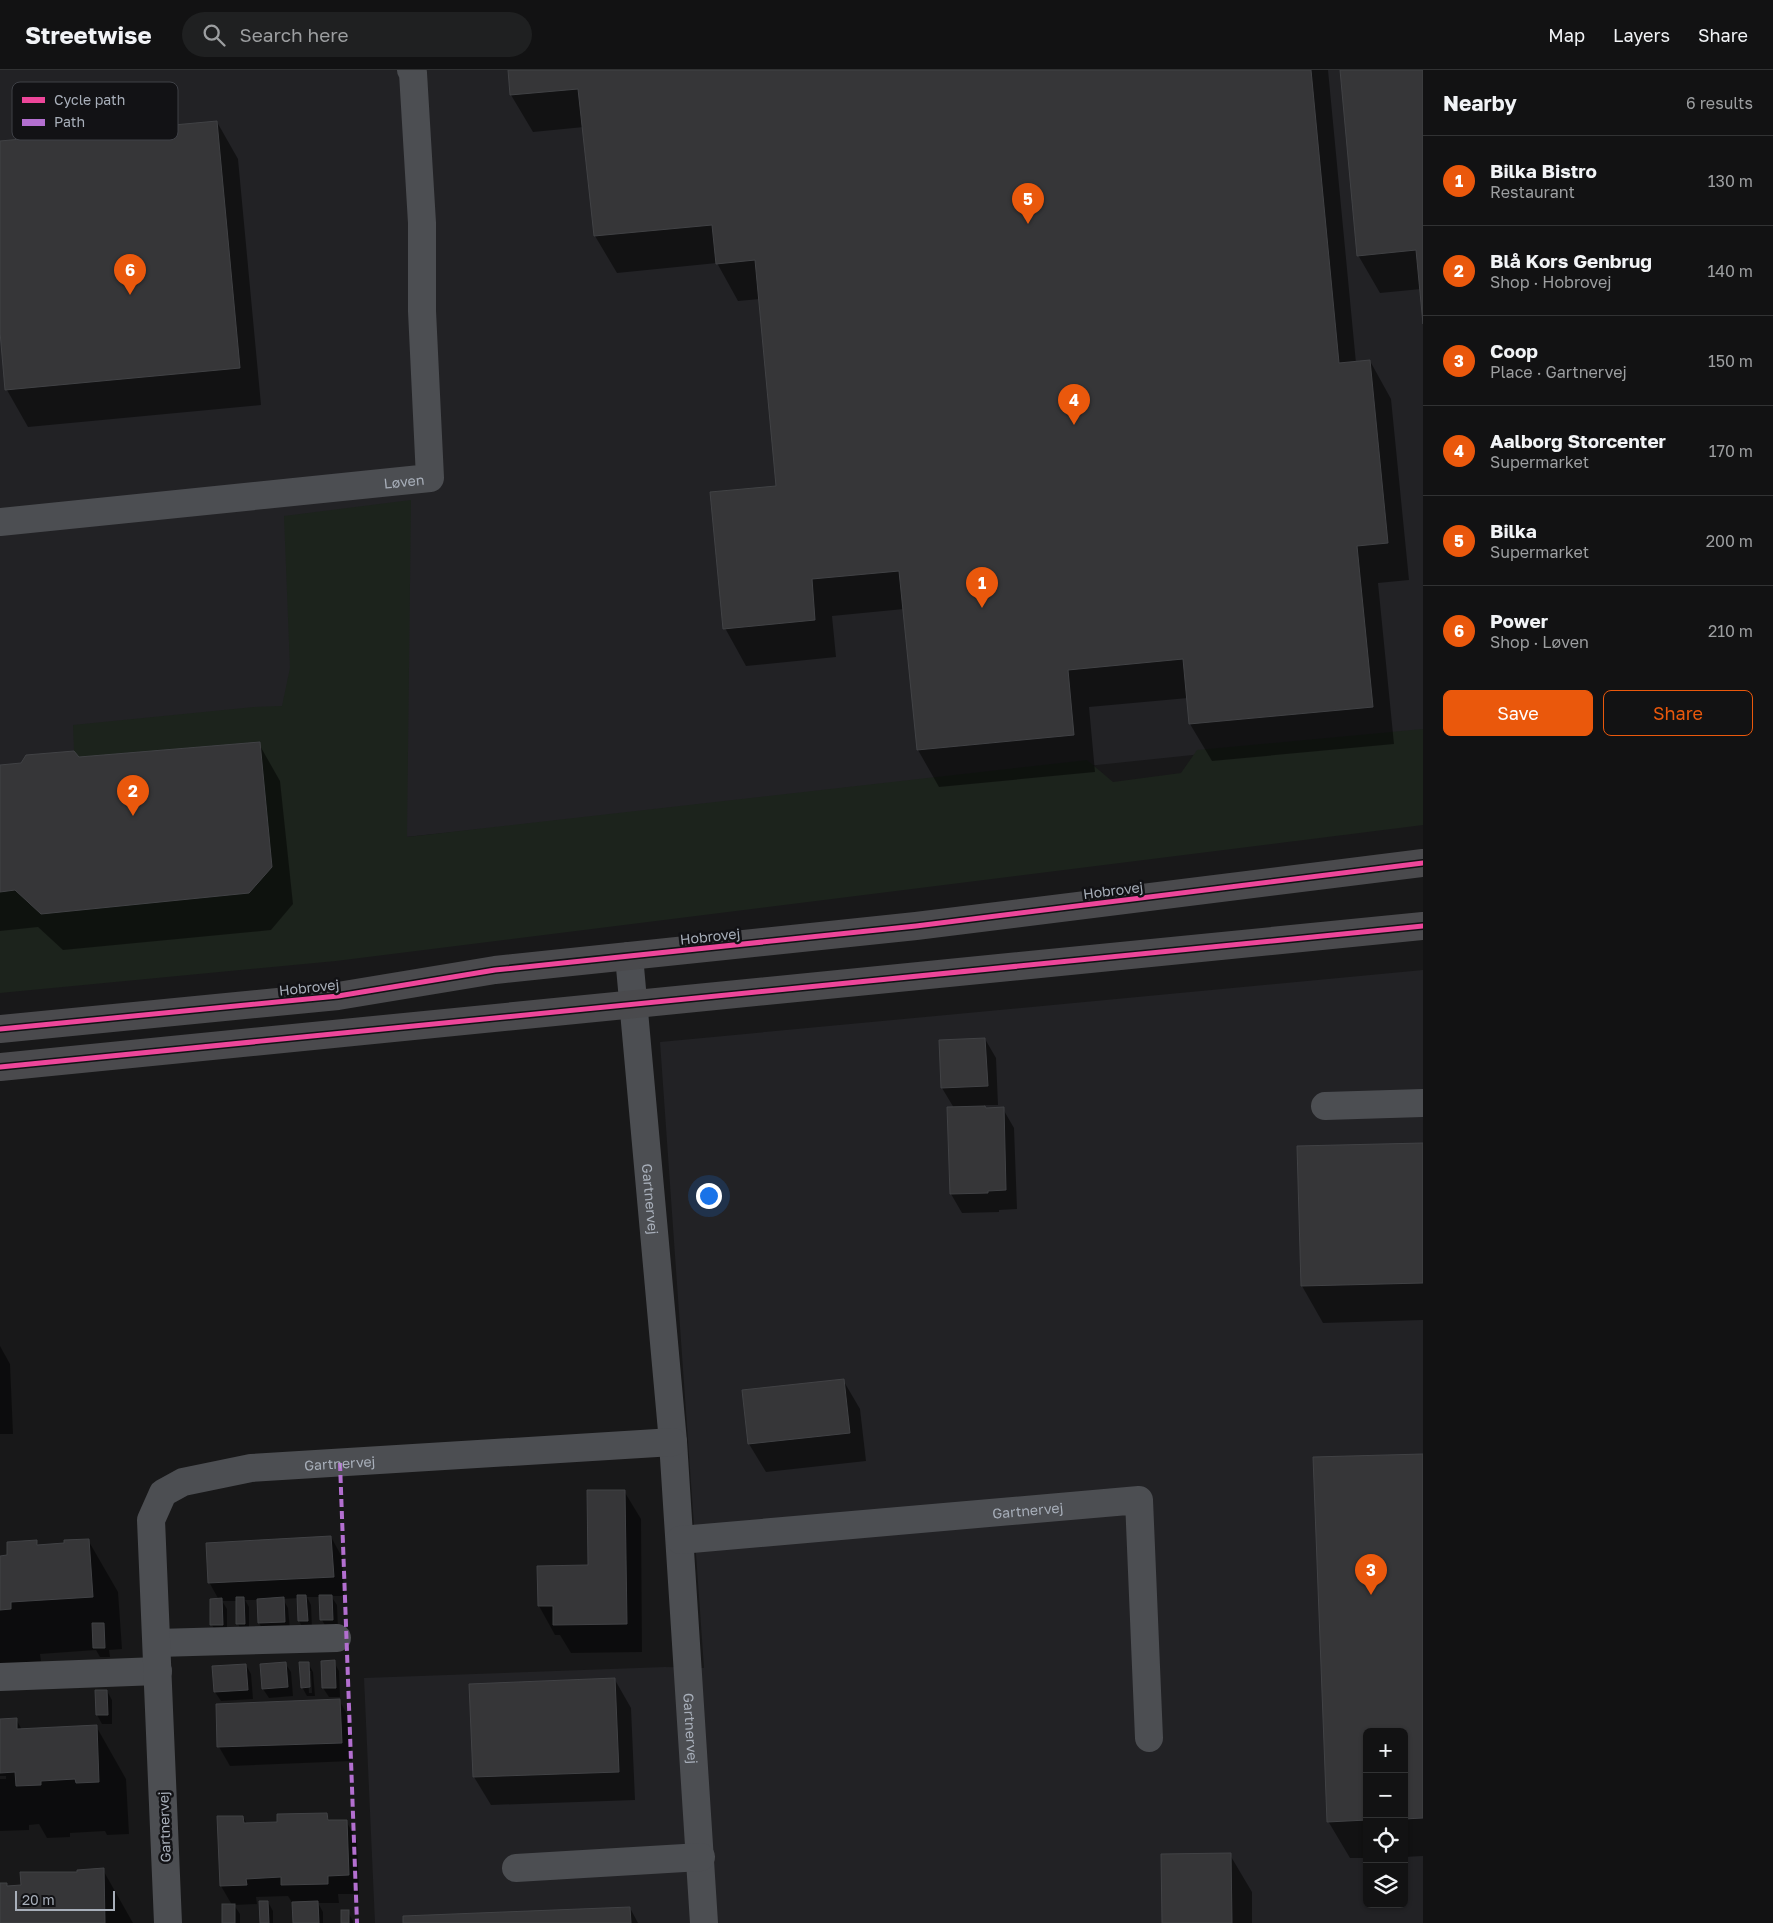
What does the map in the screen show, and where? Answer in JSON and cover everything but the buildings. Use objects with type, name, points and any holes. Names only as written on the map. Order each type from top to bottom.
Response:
[{"type":"main road","name":"Hobrovej","points":[[0,1029],[338,996],[494,970],[916,926],[1423,863]]},
{"type":"main road","points":[[0,1067],[1423,926]]},
{"type":"street","name":"Løven","points":[[0,522],[430,478],[422,311],[422,223],[413,73],[411,70]]},
{"type":"street","name":"Gartnervej","points":[[628,956],[673,1442],[704,1923]]},
{"type":"street","points":[[1325,1106],[1423,1102]]},
{"type":"street","name":"Gartnervej","points":[[168,1923],[151,1520],[163,1494],[183,1482],[251,1468],[673,1442]]},
{"type":"street","name":"Gartnervej","points":[[680,1540],[1139,1500],[1149,1738]]},
{"type":"street","points":[[157,1643],[337,1638]]},
{"type":"street","points":[[0,1677],[158,1671]]},
{"type":"street","points":[[516,1868],[701,1857]]},
{"type":"shaded area","points":[[0,70],[1423,70],[1423,731],[406,837],[271,902],[0,925]]},
{"type":"shaded area","points":[[411,500],[407,837],[1087,760],[1113,782],[1181,773],[1197,750],[1423,729],[1423,825],[336,961],[0,993],[0,892],[15,890],[41,914],[249,893],[272,867],[259,742],[79,757],[74,751],[73,725],[254,707],[282,706],[290,668],[284,516]]},
{"type":"shaded area","points":[[1423,970],[1423,1923],[375,1923],[364,1678],[665,1667],[704,1668],[660,1042]]},
{"type":"marked path","points":[[340,1463],[357,1923]]},
{"type":"cycle path","points":[[0,1029],[338,996],[495,970],[916,926],[1423,863]]},
{"type":"cycle path","points":[[0,1067],[1423,926]]},
{"type":"place","name":"Bilka","points":[[1028,224]]},
{"type":"place","name":"Power","points":[[130,295]]},
{"type":"place","name":"Aalborg Storcenter","points":[[1074,425]]},
{"type":"place","name":"Bilka Bistro","points":[[982,608]]},
{"type":"place","name":"Blå Kors Genbrug","points":[[133,816]]},
{"type":"place","name":"Coop","points":[[1371,1595]]}]
